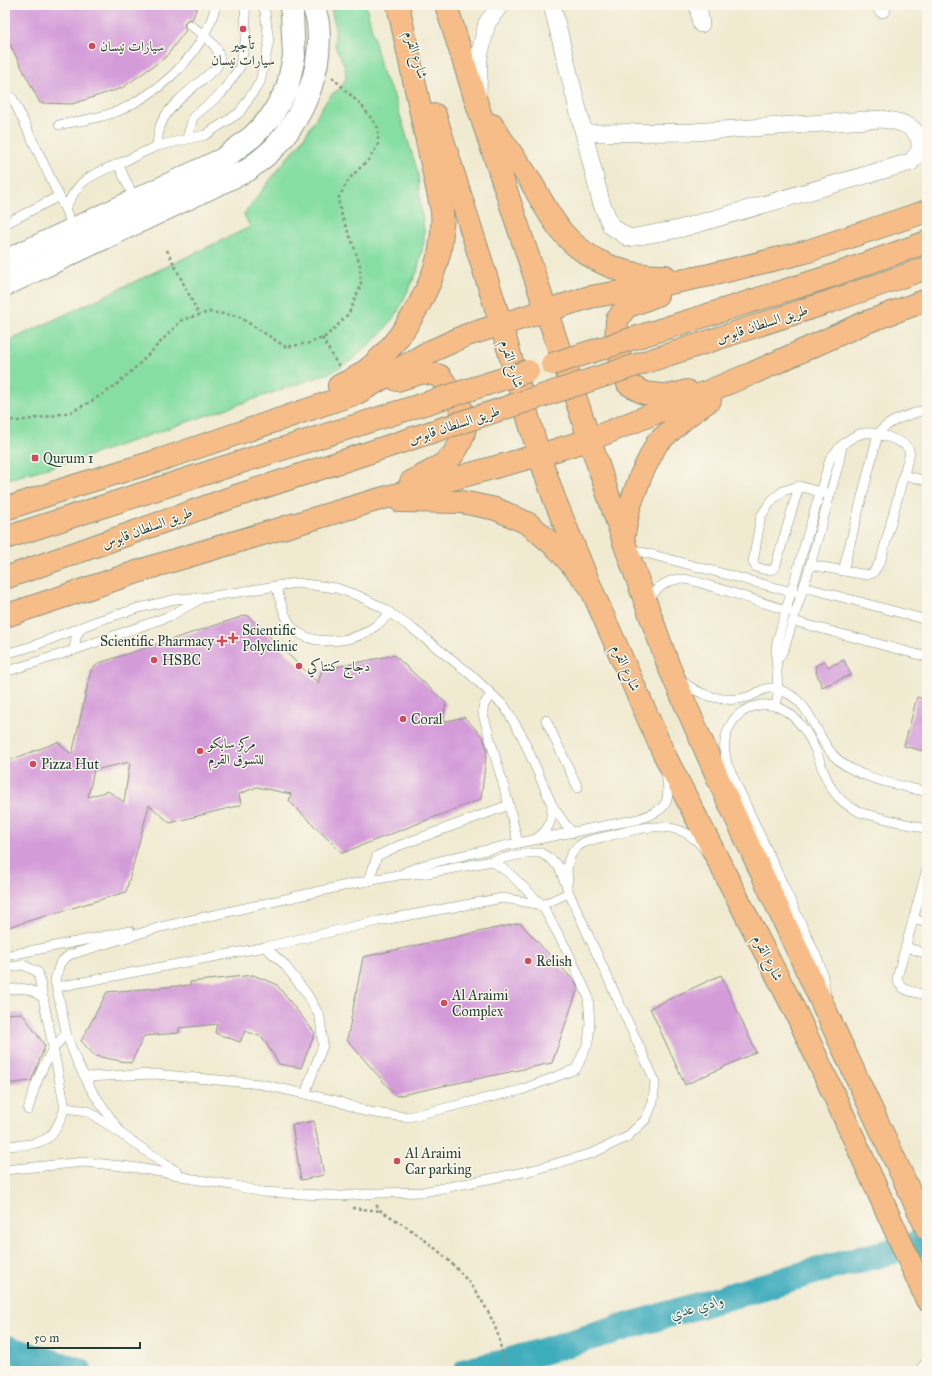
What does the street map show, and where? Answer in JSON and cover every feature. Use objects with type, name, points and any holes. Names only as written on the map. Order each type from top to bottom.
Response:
[{"type":"main road","name":"شارع القرم","points":[[399,5],[501,324],[539,455],[554,498],[590,586],[663,752],[796,1013],[846,1119],[927,1300]]},
{"type":"main road","points":[[352,387],[361,374],[381,357],[399,338],[426,290],[440,249],[443,224],[442,210],[399,5]]},
{"type":"main road","name":"شارع القرم","points":[[446,5],[477,104],[589,440],[624,543],[669,666],[724,792],[927,1229]]},
{"type":"main road","points":[[477,104],[529,179],[548,212],[563,232],[588,256],[615,269],[648,276],[710,275]]},
{"type":"main road","points":[[352,387],[467,335],[546,310],[590,297],[710,275],[805,252],[927,212]]},
{"type":"main road","name":"طريق السلطان قابوس","points":[[5,538],[224,467],[828,277],[927,242]]},
{"type":"main road","name":"طريق السلطان قابوس","points":[[5,578],[233,497],[832,301],[927,268]]},
{"type":"main road","points":[[710,275],[626,307],[617,320],[616,345],[628,384],[644,393],[669,396],[753,373]]},
{"type":"main road","points":[[6,616],[155,566],[373,501],[589,440],[753,373],[864,323],[927,300]]},
{"type":"main road","points":[[5,509],[160,460],[327,393],[424,372],[433,373],[440,376],[460,408],[464,418],[465,432],[449,459],[430,472],[373,501]]},
{"type":"main road","points":[[624,543],[629,508],[641,475],[657,443],[686,416],[753,373]]},
{"type":"main road","points":[[5,500],[74,486]]},
{"type":"main road","points":[[373,501],[462,502],[496,509],[529,524],[558,549],[590,586]]},
{"type":"street","points":[[5,261],[223,159],[253,136],[271,117],[287,89],[294,57],[292,12],[290,5]]},
{"type":"street","points":[[5,285],[248,170],[275,146],[297,119],[310,89],[318,53],[318,22],[313,5]]},
{"type":"street","points":[[477,104],[479,57],[486,23],[500,5]]},
{"type":"street","points":[[552,5],[584,134],[601,202],[611,226],[629,238],[679,228],[911,162],[920,151],[919,138],[912,128],[899,122],[882,119],[693,132],[584,134]]},
{"type":"street","points":[[698,5],[700,24]]},
{"type":"lane","points":[[58,124],[116,112],[141,99],[168,80],[187,60],[204,36],[216,5]]},
{"type":"lane","points":[[187,139],[193,117],[221,94],[240,68],[246,37],[245,5]]},
{"type":"lane","points":[[65,208],[74,192],[89,176],[157,146],[205,135],[239,112],[260,82],[269,42],[265,12],[262,5]]},
{"type":"lane","points":[[157,146],[161,124],[166,114],[218,65],[219,53],[217,49],[190,25]]},
{"type":"lane","points":[[5,92],[13,99],[74,228]]},
{"type":"lane","points":[[118,164],[135,200]]},
{"type":"lane","points":[[5,224],[59,196]]},
{"type":"lane","points":[[843,571],[878,434],[890,423],[927,409]]},
{"type":"lane","points":[[776,706],[778,689],[776,676],[776,647],[830,459],[852,437],[864,433],[878,434],[896,440],[906,446],[909,450],[904,475],[878,567],[873,573],[867,575],[811,565]]},
{"type":"lane","points":[[777,660],[784,649],[811,565],[842,446]]},
{"type":"lane","points":[[904,475],[927,481]]},
{"type":"lane","points":[[799,486],[775,568],[768,570],[756,567],[754,565],[753,558],[761,516],[772,500],[783,491],[799,486],[830,495]]},
{"type":"lane","points":[[624,543],[791,592],[803,591],[927,620]]},
{"type":"lane","points":[[646,603],[660,587],[666,583],[679,579],[699,583],[786,610],[794,617],[927,657]]},
{"type":"lane","points":[[5,654],[33,646],[139,608],[176,599],[201,598],[296,584],[336,588],[358,596],[383,608],[413,629],[469,673],[505,707],[522,736],[552,805],[573,833]]},
{"type":"lane","points":[[276,586],[284,611],[291,626],[300,634],[318,640],[336,641],[355,637],[374,628],[390,613]]},
{"type":"lane","points":[[5,672],[74,650],[170,616],[201,598]]},
{"type":"lane","points":[[74,650],[76,637],[81,628]]},
{"type":"lane","points":[[669,666],[676,675],[689,686],[704,694],[714,697],[737,699],[750,696],[764,689],[778,689],[790,695],[801,704],[807,711],[824,742],[834,756],[845,765],[871,777],[927,792]]},
{"type":"lane","points":[[492,695],[483,705],[483,714],[509,805],[518,843]]},
{"type":"lane","points":[[826,1012],[825,983],[820,966],[727,764],[724,754],[725,738],[731,723],[742,712],[751,707],[760,705],[776,706],[791,714],[808,736],[815,748],[831,788],[841,800],[862,813],[927,829]]},
{"type":"lane","points":[[546,720],[578,788]]},
{"type":"lane","points":[[815,748],[824,742]]},
{"type":"lane","points":[[5,956],[114,934],[162,927],[398,875],[424,865],[518,843],[639,819],[653,814],[665,806],[668,799],[663,752]]},
{"type":"lane","points":[[369,881],[377,856],[398,846],[509,805]]},
{"type":"lane","points":[[535,840],[545,834],[551,822],[552,805]]},
{"type":"lane","points":[[569,893],[566,869],[568,861],[578,847],[592,840],[639,828],[662,826],[685,832],[702,846],[739,901]]},
{"type":"lane","points":[[5,1170],[84,1162],[131,1167],[173,1174],[262,1192],[342,1196],[423,1192],[529,1171],[593,1153],[627,1137],[646,1119],[653,1102],[655,1082],[569,893],[559,867],[552,860],[541,853],[527,853],[428,874],[398,875]]},
{"type":"lane","points":[[85,1077],[154,1074],[260,1084],[337,1101],[364,1111],[408,1117],[521,1090],[576,1069],[588,1044],[590,1024],[588,996],[568,952],[542,905],[509,873],[492,861]]},
{"type":"lane","points":[[927,869],[897,978],[898,982],[906,990],[927,995]]},
{"type":"lane","points":[[57,988],[265,947],[378,921],[503,898],[542,905],[569,893]]},
{"type":"lane","points":[[913,919],[927,923]]},
{"type":"lane","points":[[123,1136],[92,1092],[77,1062],[66,1034],[55,980],[60,963],[70,955],[162,927]]},
{"type":"lane","points":[[906,946],[927,954]]},
{"type":"lane","points":[[265,947],[284,964],[307,994],[320,1017],[323,1045],[305,1094]]},
{"type":"lane","points":[[5,968],[23,965],[38,972],[65,1108],[51,1136],[43,1141],[5,1146]]},
{"type":"lane","points":[[5,990],[25,988],[43,998]]},
{"type":"lane","points":[[28,1110],[37,1080],[53,1048],[66,1034]]},
{"type":"lane","points":[[65,1108],[88,1112],[164,1164],[188,1178]]},
{"type":"lane","points":[[919,1371],[927,1361]]},
{"type":"path","points":[[5,419],[18,421],[57,415],[71,412],[90,402],[114,387],[182,320],[210,312],[238,316],[286,347],[309,343],[325,337],[349,313],[361,286],[360,265],[342,217],[338,199],[349,179],[369,159],[378,145],[378,128],[363,107],[316,62]]},
{"type":"path","points":[[167,250],[199,315]]},
{"type":"path","points":[[322,338],[352,387]]},
{"type":"path","points":[[382,1211],[433,1246],[470,1284],[485,1307],[498,1335],[506,1371]]},
{"type":"green space","points":[[330,5],[366,5],[383,76],[393,93],[418,173],[424,242],[417,272],[397,313],[381,334],[353,359],[333,372],[88,456],[5,480],[5,343],[250,227],[244,214],[299,145],[324,104],[333,93],[340,89],[346,78],[345,66],[335,46],[335,25]]},
{"type":"building","name":"سيارات نيسان","points":[[5,5],[198,5],[192,20],[188,19],[185,22],[184,25],[186,30],[166,57],[122,88],[72,104],[40,103],[5,35]]},
{"type":"building","points":[[247,615],[318,683],[322,670],[394,655],[446,703],[443,722],[464,717],[483,737],[487,749],[481,799],[342,853],[289,801],[291,794],[257,787],[239,794],[241,805],[170,823],[149,805],[126,892],[5,928],[5,762],[58,742],[72,755],[91,670],[99,663]],"holes":[[[130,762],[124,802],[108,791],[88,797],[94,770]]]},
{"type":"building","points":[[844,660],[851,675],[822,687],[815,666],[825,661],[828,667]]},
{"type":"building","points":[[917,697],[927,700],[927,752],[904,746]]},
{"type":"building","points":[[520,923],[576,983],[578,988],[552,1063],[396,1096],[347,1040],[363,957]]},
{"type":"building","points":[[253,975],[276,984],[315,1033],[301,1068],[279,1064],[262,1037],[245,1031],[240,1042],[215,1033],[217,1024],[179,1028],[179,1033],[144,1036],[131,1063],[95,1056],[81,1041],[107,992],[190,985],[190,982]]},
{"type":"building","points":[[721,975],[756,1052],[685,1085],[650,1008]]},
{"type":"building","points":[[22,1013],[45,1046],[31,1081],[5,1084],[5,1014]]},
{"type":"building","points":[[314,1121],[324,1175],[301,1180],[292,1125]]},
{"type":"waterway","name":"وادي عدي","points":[[467,1371],[499,1364],[819,1270],[927,1242]]},
{"type":"waterway","name":"وادي عدي","points":[[5,1348],[79,1371]]},
{"type":"place","name":"تأجير سيارات نيسان","points":[[243,29]]},
{"type":"place","name":"سيارات نيسان","points":[[92,46]]},
{"type":"place","name":"Qurum 1","points":[[35,458]]},
{"type":"place","name":"Scientific Polyclinic","points":[[233,638]]},
{"type":"place","name":"Scientific Pharmacy","points":[[222,641]]},
{"type":"place","name":"HSBC","points":[[154,660]]},
{"type":"place","name":"دجاج كنتاكي","points":[[299,666]]},
{"type":"place","name":"Coral","points":[[403,719]]},
{"type":"place","name":"مركز سابكو للتسوق القرم","points":[[200,751]]},
{"type":"place","name":"Pizza Hut","points":[[33,764]]},
{"type":"place","name":"Relish","points":[[528,961]]},
{"type":"place","name":"Al Araimi Complex","points":[[444,1003]]},
{"type":"place","name":"Al Araimi Car parking","points":[[397,1161]]}]
